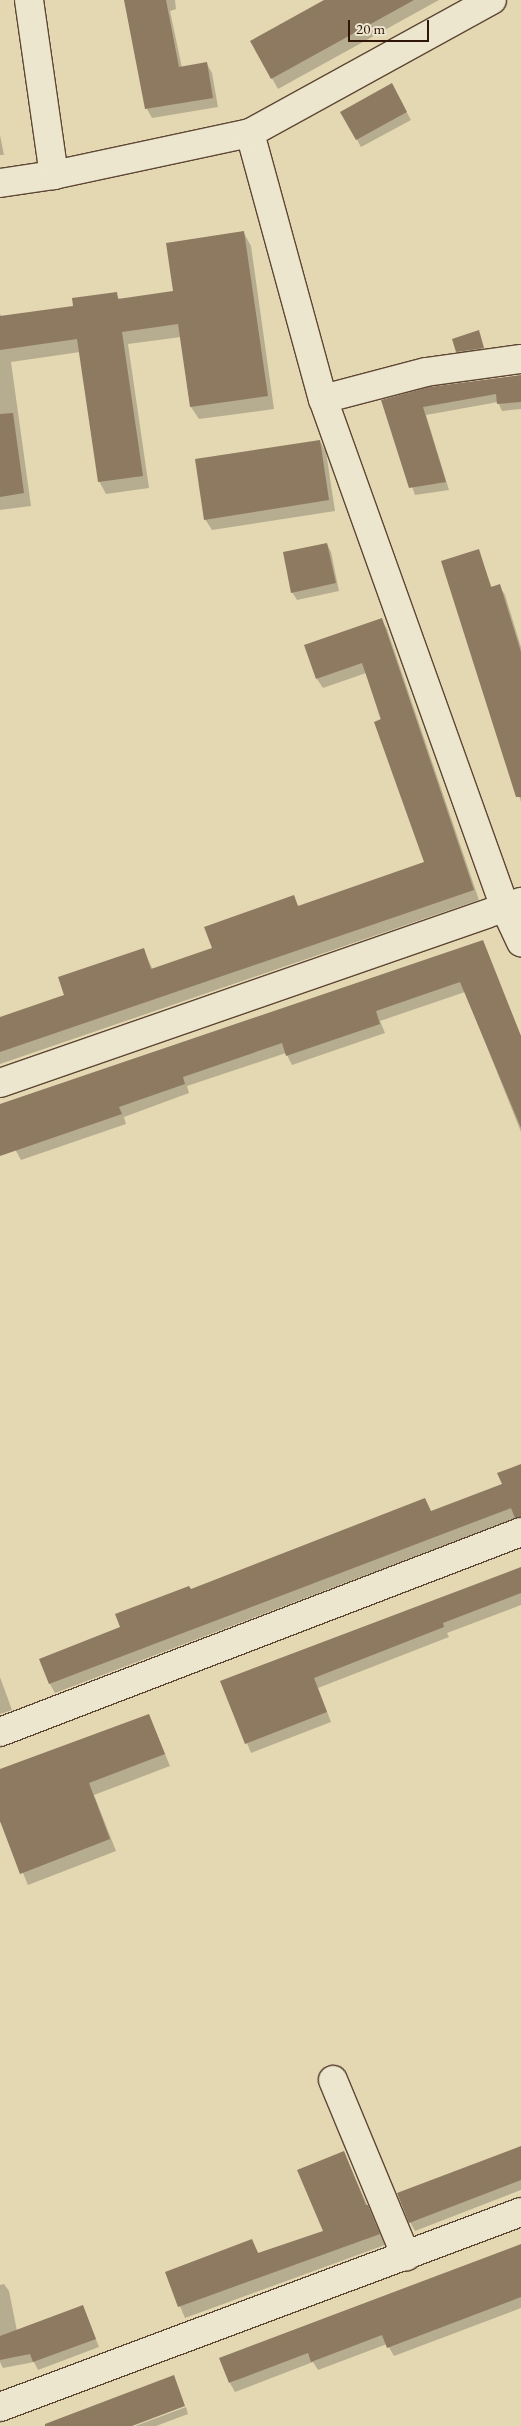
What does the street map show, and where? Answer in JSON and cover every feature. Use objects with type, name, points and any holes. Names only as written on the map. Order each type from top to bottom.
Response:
[{"type":"street","points":[[29,0],[54,175]]},
{"type":"street","points":[[0,183],[54,175],[250,134],[492,0]]},
{"type":"street","points":[[250,134],[323,399],[513,905],[521,943]]},
{"type":"street","points":[[323,399],[426,372],[521,359]]},
{"type":"street","points":[[0,1083],[513,905]]},
{"type":"street","points":[[0,1732],[521,1532]]},
{"type":"street","points":[[333,2080],[406,2256]]},
{"type":"street","points":[[0,2407],[521,2212]]},
{"type":"building","points":[[124,0],[166,0],[179,67],[207,62],[213,98],[145,109]]},
{"type":"building","points":[[324,0],[414,0],[271,79],[250,41]]},
{"type":"building","points":[[392,83],[407,112],[356,140],[340,112]]},
{"type":"building","points":[[244,231],[268,396],[190,407],[178,324],[122,332],[143,476],[98,482],[77,339],[0,350],[0,316],[73,306],[72,298],[117,292],[118,299],[173,291],[166,243]]},
{"type":"building","points":[[479,330],[484,348],[456,352],[452,339]]},
{"type":"building","points":[[521,375],[521,402],[497,404],[496,394],[423,407],[446,482],[409,488],[381,400],[429,387]]},
{"type":"building","points":[[13,413],[24,493],[0,497],[0,414]]},
{"type":"building","points":[[320,440],[329,500],[204,520],[195,459]]},
{"type":"building","points":[[327,543],[336,583],[291,593],[283,552]]},
{"type":"building","points":[[479,549],[491,587],[500,584],[521,652],[521,797],[516,797],[441,561]]},
{"type":"building","points":[[382,618],[474,890],[0,1052],[0,1017],[64,995],[58,977],[144,948],[151,969],[212,948],[204,927],[294,895],[298,906],[424,862],[374,722],[381,719],[362,663],[316,679],[304,645]]},
{"type":"building","points":[[483,940],[521,1036],[521,1128],[460,982],[376,1011],[380,1024],[286,1056],[282,1043],[183,1077],[185,1084],[119,1107],[122,1114],[0,1156],[0,1104]]},
{"type":"building","points":[[521,1464],[521,1517],[515,1518],[511,1508],[49,1684],[39,1659],[120,1627],[115,1614],[189,1586],[191,1589],[425,1498],[431,1511],[502,1484],[497,1473]]},
{"type":"building","points":[[521,1567],[521,1593],[443,1623],[444,1627],[314,1678],[327,1712],[245,1744],[220,1681]]},
{"type":"building","points":[[149,1714],[165,1754],[89,1783],[110,1839],[20,1874],[0,1821],[0,1769]]},
{"type":"building","points":[[521,2146],[521,2180],[409,2223],[397,2193]]},
{"type":"building","points":[[344,2151],[380,2234],[178,2307],[165,2272],[252,2239],[258,2253],[323,2231],[297,2170]]},
{"type":"building","points":[[521,2244],[521,2297],[387,2348],[382,2335],[311,2362],[308,2353],[229,2383],[219,2358]]},
{"type":"building","points":[[83,2305],[96,2339],[33,2362],[30,2354],[0,2360],[0,2336]]},
{"type":"building","points":[[174,2375],[185,2406],[132,2426],[45,2426],[45,2424]]}]
